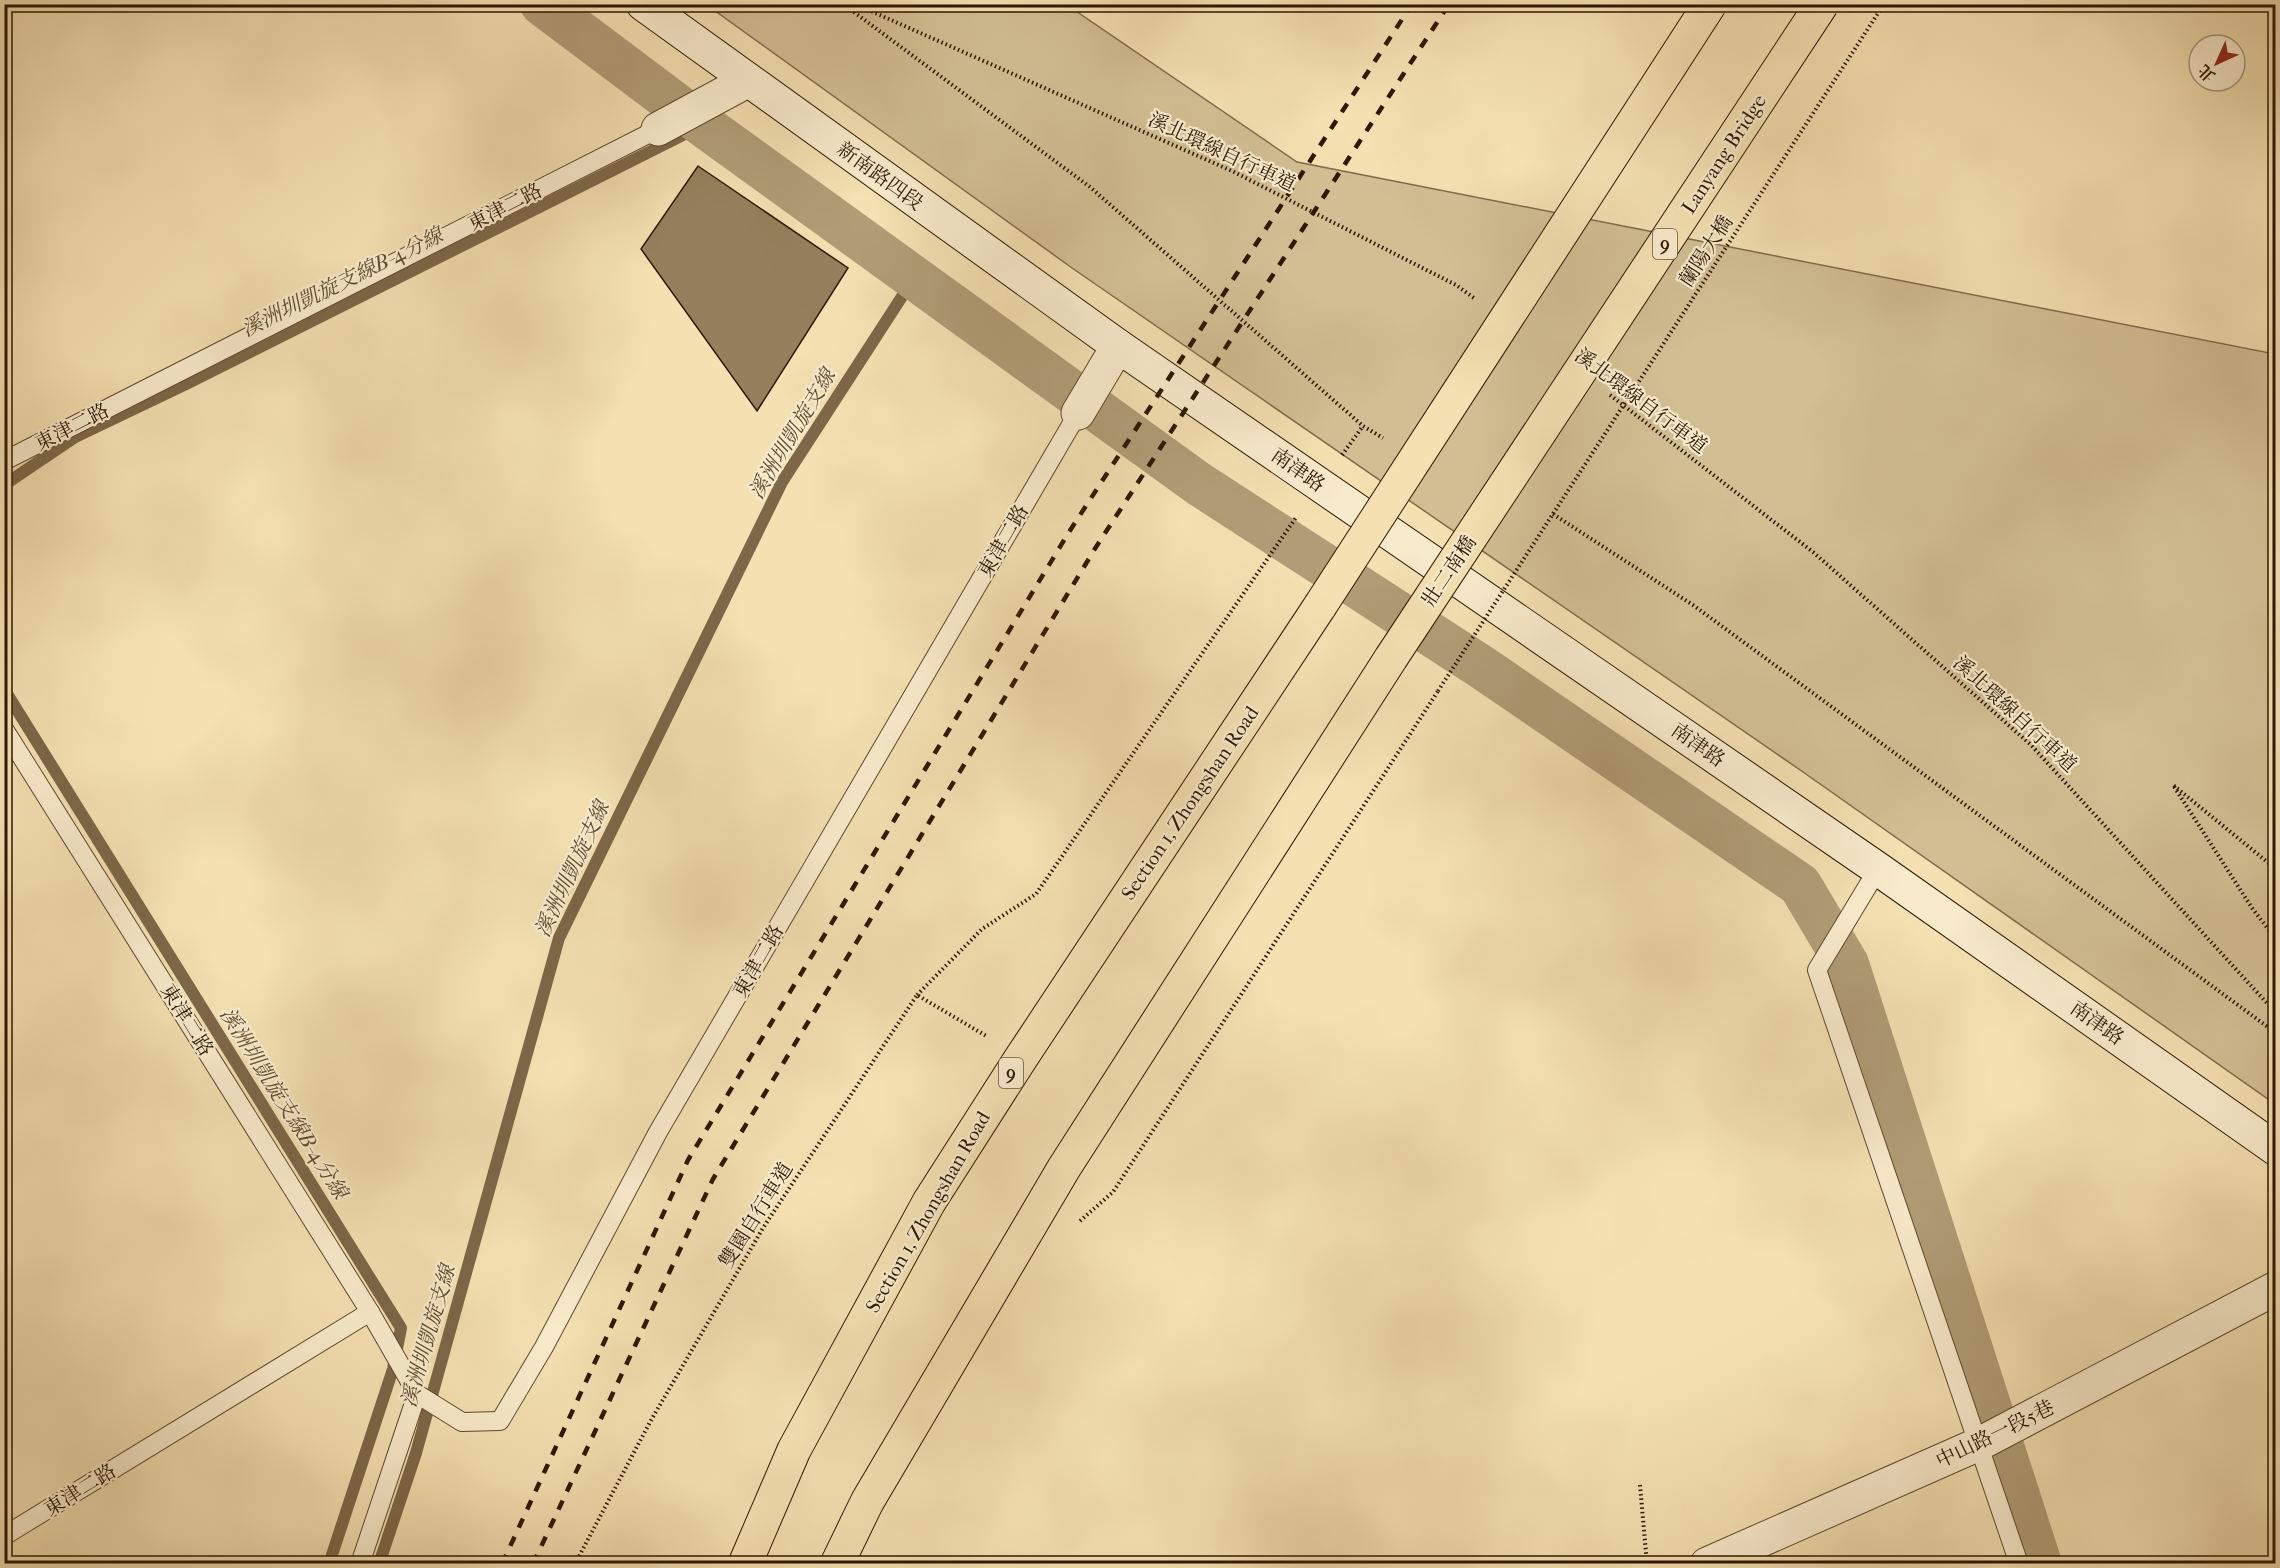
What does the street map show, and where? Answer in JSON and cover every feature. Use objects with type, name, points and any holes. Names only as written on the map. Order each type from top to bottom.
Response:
[{"type":"main road","name":"Section 1, Zhongshan Road","points":[[745,1563],[794,1450],[929,1202],[1021,1058],[1320,606],[1710,4]]},
{"type":"main road","name":"Lanyang Bridge","points":[[1508,484],[1822,4]]},
{"type":"main road","name":"壯二南橋","points":[[837,1563],[867,1502],[1064,1168],[1391,658],[1508,484]]},
{"type":"street","name":"新南路四段","points":[[643,4],[747,81],[1119,346]]},
{"type":"street","name":"東津二路","points":[[658,129],[747,81]]},
{"type":"street","name":"東津二路","points":[[1078,413],[1119,346]]},
{"type":"street","name":"南津路","points":[[1119,346],[1878,869],[2276,1149]]},
{"type":"street","name":"中山路一段5巷","points":[[1707,1563],[1985,1441],[2276,1288]]},
{"type":"lane","name":"東津二路","points":[[4,461],[658,129]]},
{"type":"lane","name":"東津二路","points":[[4,729],[370,1312],[417,1394],[462,1422],[500,1421],[544,1347],[658,1132],[1078,413]]},
{"type":"lane","points":[[1878,869],[1817,970],[1985,1441],[2019,1563]]},
{"type":"lane","name":"東津二路","points":[[4,1536],[370,1312]]},
{"type":"lane","points":[[360,1563],[417,1394]]},
{"type":"path","points":[[843,4],[1090,187],[1363,426],[1386,440]]},
{"type":"path","name":"溪北環線自行車道","points":[[855,4],[1232,171],[1456,285],[1476,299]]},
{"type":"path","name":"蘭陽大橋","points":[[1077,1223],[1113,1192],[1884,4]]},
{"type":"path","name":"溪北環線自行車道","points":[[1610,394],[1813,552],[2031,745],[2276,1013]]},
{"type":"path","points":[[1337,462],[1363,426]]},
{"type":"path","name":"雙園自行車道","points":[[575,1563],[650,1422],[764,1228],[917,995],[982,929],[1036,894],[1303,508]]},
{"type":"path","points":[[1553,514],[1693,605],[2276,1032]]},
{"type":"path","points":[[2276,869],[2172,785],[2252,908],[2276,939]]},
{"type":"path","points":[[917,995],[1021,1058]]},
{"type":"path","points":[[1640,1485],[1647,1563]]},
{"type":"shaded area","points":[[707,5],[1067,5],[1297,162],[2275,354],[2275,1104],[1803,772],[1072,268]]},
{"type":"building","points":[[698,166],[848,268],[757,411],[641,249]]},
{"type":"waterway","points":[[542,4],[703,125],[1199,484],[1483,668],[1800,885],[1847,964],[2040,1564]]},
{"type":"waterway","name":"溪洲圳凱旋支線B-4分線","points":[[4,485],[75,437],[188,383],[703,125]]},
{"type":"waterway","name":"溪洲圳凱旋支線","points":[[379,1564],[416,1453],[559,938],[782,482],[914,278]]},
{"type":"waterway","name":"溪洲圳凱旋支線B-4分線","points":[[4,689],[401,1328],[393,1369],[329,1564]]},
{"type":"railway","points":[[502,1564],[688,1160],[1069,532],[1412,4]]},
{"type":"railway","points":[[533,1564],[713,1179],[1096,547],[1449,4]]}]
